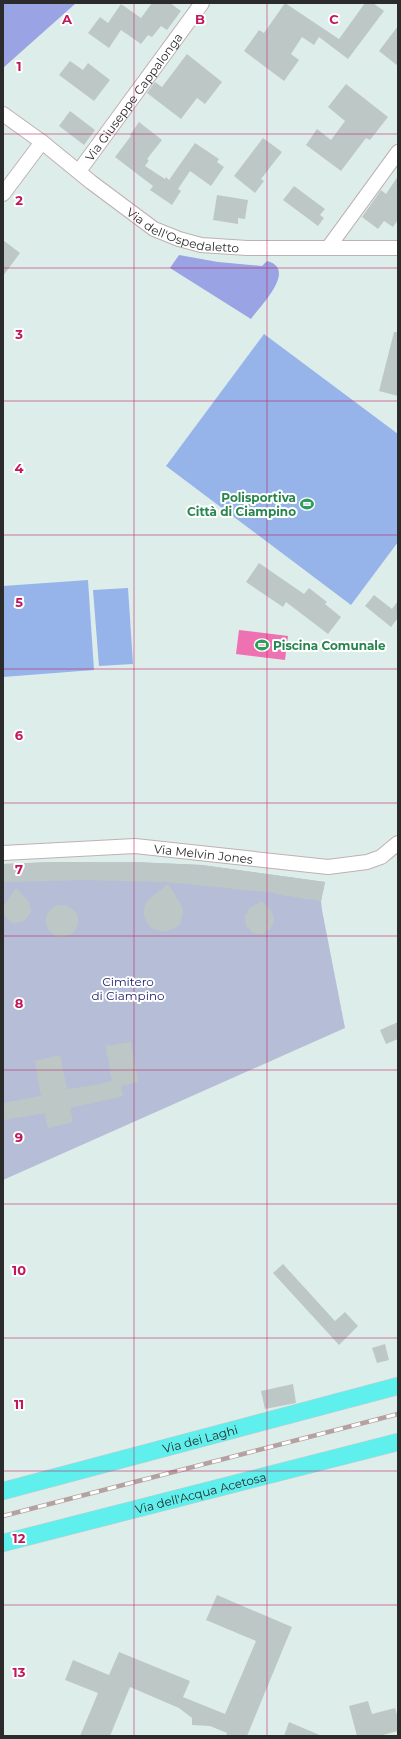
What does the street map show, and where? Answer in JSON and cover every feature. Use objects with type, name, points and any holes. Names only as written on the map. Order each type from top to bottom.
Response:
[{"type":"main road","name":"Via dei Laghi","points":[[3,1491],[398,1386]]},
{"type":"main road","name":"Via dell'Acqua Acetosa","points":[[3,1543],[398,1442]]},
{"type":"street","name":"Via Giuseppe Cappalonga","points":[[78,171],[202,3]]},
{"type":"street","name":"Via dell'Ospedaletto","points":[[3,114],[154,228],[179,239],[201,245],[247,248],[398,248]]},
{"type":"street","points":[[3,194],[42,142]]},
{"type":"street","points":[[328,248],[398,152]]},
{"type":"street","name":"Via Melvin Jones","points":[[3,853],[135,846],[328,867],[367,862],[381,857],[398,843]]},
{"type":"shaded area","points":[[3,3],[76,3],[3,68]]},
{"type":"shaded area","points":[[179,255],[218,262],[262,266],[267,261],[276,265],[279,272],[278,279],[268,297],[251,319],[170,268]]},
{"type":"shaded area","name":"Polisportiva Città di Ciampino","points":[[264,334],[398,434],[398,542],[351,605],[166,466]]},
{"type":"shaded area","points":[[88,580],[94,670],[3,677],[3,586]]},
{"type":"shaded area","points":[[128,588],[133,664],[99,666],[93,590]]},
{"type":"shaded area","name":"Piscina Comunale","points":[[239,630],[288,636],[285,660],[236,654]]},
{"type":"green space","name":"Cimitero di Ciampino","points":[[53,862],[133,862],[202,865],[325,882],[321,901],[322,910],[345,1028],[3,1180],[3,864]]},
{"type":"building","points":[[152,3],[170,3],[181,11],[167,30],[161,26],[152,37],[148,35],[141,44],[121,30],[109,48],[88,33],[100,17],[108,23],[121,4],[141,18]]},
{"type":"building","points":[[285,3],[339,39],[365,3],[373,3],[384,11],[348,59],[319,37],[314,45],[302,37],[291,54],[299,60],[284,81],[244,51],[259,30],[264,33]]},
{"type":"building","points":[[398,26],[398,66],[379,51]]},
{"type":"building","points":[[187,54],[222,82],[205,104],[197,98],[181,119],[147,93],[155,82],[162,87]]},
{"type":"building","points":[[70,61],[83,70],[88,63],[110,80],[94,101],[59,75]]},
{"type":"building","points":[[346,84],[388,117],[370,140],[366,138],[341,171],[306,145],[317,129],[331,140],[345,121],[328,107]]},
{"type":"building","points":[[70,111],[95,130],[84,145],[59,126]]},
{"type":"building","points":[[139,122],[162,140],[147,159],[149,160],[145,166],[169,180],[195,143],[219,159],[217,162],[224,167],[211,186],[190,171],[178,189],[181,191],[172,205],[150,190],[153,186],[115,157],[131,136],[130,135]]},
{"type":"building","points":[[263,138],[282,152],[261,179],[264,181],[255,193],[234,176]]},
{"type":"building","points":[[398,176],[398,220],[393,227],[384,221],[378,229],[362,217],[381,190],[386,194]]},
{"type":"building","points":[[294,186],[325,209],[320,215],[324,218],[318,226],[283,200]]},
{"type":"building","points":[[217,195],[248,200],[245,219],[238,218],[238,224],[213,220]]},
{"type":"building","points":[[3,240],[20,253],[3,276]]},
{"type":"building","points":[[394,332],[398,332],[398,396],[379,391]]},
{"type":"building","points":[[259,563],[304,594],[309,588],[327,602],[325,604],[341,617],[328,634],[286,602],[283,607],[246,582]]},
{"type":"building","points":[[374,595],[392,609],[398,601],[398,618],[391,627],[365,606]]},
{"type":"building","points":[[53,862],[133,862],[202,865],[325,882],[321,901],[275,894],[276,893],[167,882],[84,880],[3,882],[3,864]]},
{"type":"building","points":[[168,884],[183,911],[180,924],[175,928],[163,932],[151,928],[144,917],[144,911],[145,904],[149,899]]},
{"type":"building","points":[[16,888],[29,902],[31,912],[24,921],[15,923],[11,922],[5,916],[3,907]]},
{"type":"building","points":[[262,901],[272,912],[274,921],[270,929],[262,934],[257,934],[253,933],[246,926],[245,916],[250,908]]},
{"type":"building","points":[[59,905],[65,905],[75,912],[78,921],[77,927],[71,934],[65,937],[59,937],[49,930],[46,924],[46,918],[53,908]]},
{"type":"building","points":[[398,1022],[398,1039],[386,1044],[380,1030]]},
{"type":"building","points":[[131,1042],[138,1082],[121,1086],[123,1096],[70,1108],[73,1122],[48,1128],[45,1113],[3,1120],[3,1103],[41,1096],[35,1061],[60,1055],[67,1089],[95,1085],[112,1081],[106,1046]]},
{"type":"building","points":[[283,1264],[335,1321],[345,1312],[358,1326],[339,1345],[273,1273]]},
{"type":"building","points":[[385,1344],[389,1360],[377,1363],[372,1348]]},
{"type":"building","points":[[293,1384],[296,1403],[265,1409],[261,1391]]},
{"type":"building","points":[[217,1595],[292,1627],[247,1736],[226,1736],[227,1733],[210,1726],[192,1725],[192,1718],[179,1708],[130,1687],[110,1736],[80,1736],[98,1693],[65,1680],[73,1660],[109,1675],[119,1652],[190,1681],[183,1697],[225,1714],[256,1641],[206,1620]]},
{"type":"building","points":[[368,1701],[372,1714],[395,1708],[398,1718],[398,1731],[379,1736],[357,1736],[349,1706]]},
{"type":"building","points":[[289,1722],[322,1736],[284,1736]]},
{"type":"railway","points":[[3,1516],[398,1414]]},
{"type":"place","name":"Polisportiva Città di Ciampino","points":[[307,504]]},
{"type":"place","name":"Piscina Comunale","points":[[262,645]]}]
